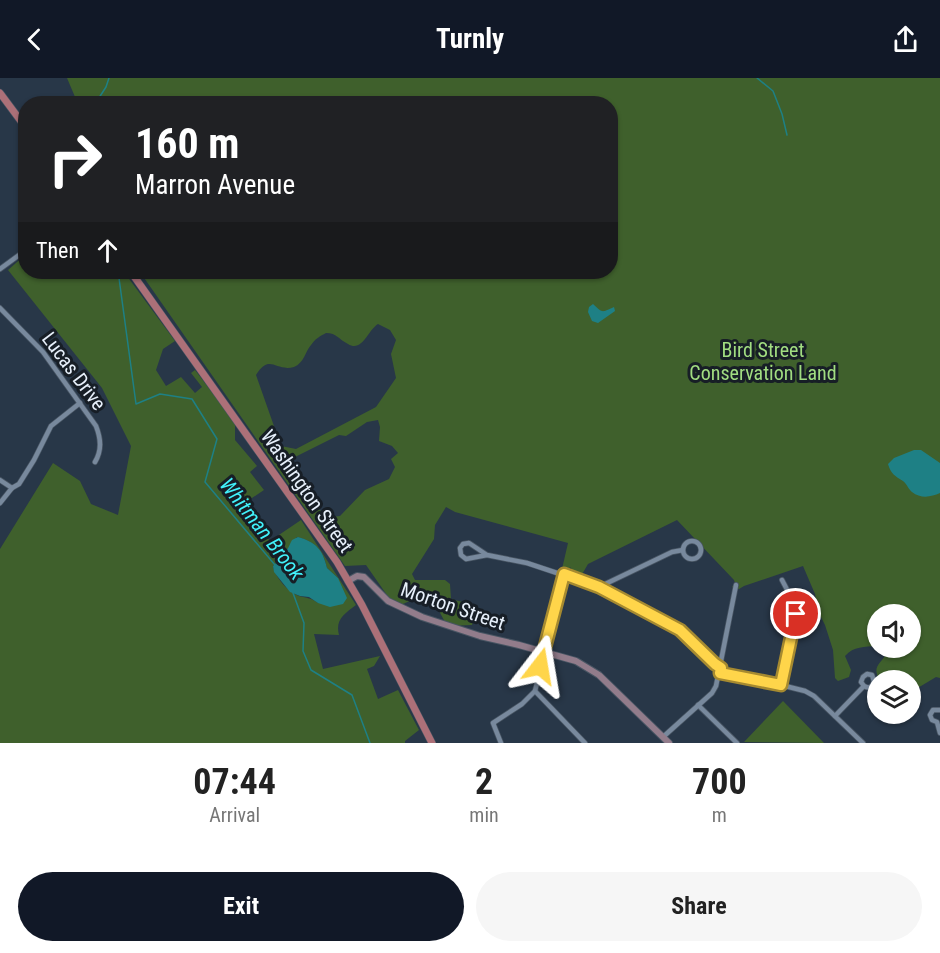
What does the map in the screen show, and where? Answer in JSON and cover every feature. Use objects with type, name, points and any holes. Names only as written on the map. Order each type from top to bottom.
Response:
[{"type":"main road","points":[[0,93],[18,117]]},
{"type":"main road","name":"Washington Street","points":[[136,279],[319,535],[348,581],[432,743]]},
{"type":"street","points":[[0,269],[18,256]]},
{"type":"street","name":"Lucas Drive","points":[[0,308],[43,352],[99,432],[100,450],[95,462]]},
{"type":"street","points":[[0,503],[25,475],[51,426],[80,403]]},
{"type":"street","points":[[0,480],[12,488]]},
{"type":"street","points":[[487,555],[470,543],[463,544],[460,549],[461,555],[466,559],[487,555],[527,563],[599,587],[680,630],[721,670],[810,693],[863,743]]},
{"type":"street","points":[[599,587],[672,552],[683,550]]},
{"type":"street","points":[[501,743],[493,723],[522,704],[535,691],[564,574]]},
{"type":"street","name":"Morton Street","points":[[348,581],[357,576],[364,577],[388,601],[422,617],[480,636],[544,652],[593,670],[669,743]]},
{"type":"street","points":[[781,685],[796,611],[782,580]]},
{"type":"street","points":[[663,737],[715,688],[721,670],[736,585]]},
{"type":"street","points":[[835,716],[864,686]]},
{"type":"street","points":[[535,691],[585,743]]},
{"type":"street","points":[[698,705],[737,743]]},
{"type":"street","points":[[940,710],[933,710],[930,714],[932,720],[938,722],[940,733]]},
{"type":"green space","name":"Bird Street Conservation Land","points":[[67,78],[940,78],[940,678],[936,677],[921,686],[921,670],[876,670],[883,658],[921,658],[921,604],[867,604],[867,647],[852,650],[845,656],[851,670],[849,677],[838,681],[835,678],[833,650],[818,611],[815,594],[803,566],[739,589],[732,587],[734,580],[677,520],[588,564],[581,576],[577,577],[570,567],[569,571],[562,569],[568,543],[455,512],[446,507],[435,525],[434,539],[412,574],[415,580],[445,580],[450,584],[451,599],[478,606],[472,625],[447,626],[437,607],[420,596],[401,605],[389,598],[366,565],[345,566],[145,279],[618,279],[618,96],[75,96]],"holes":[[[378,324],[390,330],[396,340],[391,354],[396,378],[376,407],[296,449],[281,446],[256,375],[265,365],[294,367],[302,360],[314,341],[326,333],[357,346]],[[378,420],[379,441],[392,446],[398,453],[391,459],[395,467],[389,479],[365,490],[340,516],[331,516],[322,512],[315,505],[308,497],[289,460],[339,435],[346,436],[367,422]]]},
{"type":"green space","points":[[18,261],[18,279],[129,279],[175,341],[163,349],[156,370],[166,386],[181,377],[195,393],[202,387],[191,373],[195,370],[235,422],[235,440],[257,466],[250,472],[264,490],[240,506],[270,541],[301,520],[356,605],[339,621],[339,635],[314,634],[323,669],[380,656],[374,666],[367,669],[378,699],[398,690],[419,730],[405,743],[0,743],[0,549],[53,463],[80,481],[91,504],[118,515],[131,446],[102,388],[8,270]],"holes":[[[297,537],[314,544],[323,556],[327,568],[338,578],[318,603],[286,588],[273,566],[279,560],[279,554],[286,552]]]},
{"type":"green space","points":[[783,701],[824,743],[744,742]]},
{"type":"shaded area","points":[[593,304],[602,311],[614,307],[615,311],[598,323],[592,321],[588,312],[589,307]]},
{"type":"shaded area","points":[[914,450],[921,450],[940,463],[940,493],[926,497],[919,496],[890,470],[888,464],[894,458]]},
{"type":"shaded area","points":[[298,537],[310,541],[321,552],[327,568],[338,578],[347,598],[343,604],[330,607],[309,597],[290,592],[274,572],[273,566],[279,560],[279,554]]},
{"type":"waterway","name":"Whitman Brook","points":[[100,96],[109,78]]},
{"type":"waterway","points":[[757,78],[773,91],[787,135]]},
{"type":"waterway","name":"Whitman Brook","points":[[119,279],[136,404],[160,394],[192,399],[217,439],[205,482],[275,565]]},
{"type":"waterway","name":"Whitman Brook","points":[[293,593],[304,623],[303,651],[311,670],[352,695],[370,743]]},
{"type":"route","points":[[540,666],[564,574],[599,587],[680,630],[721,668],[720,673],[781,685],[796,614]]}]
